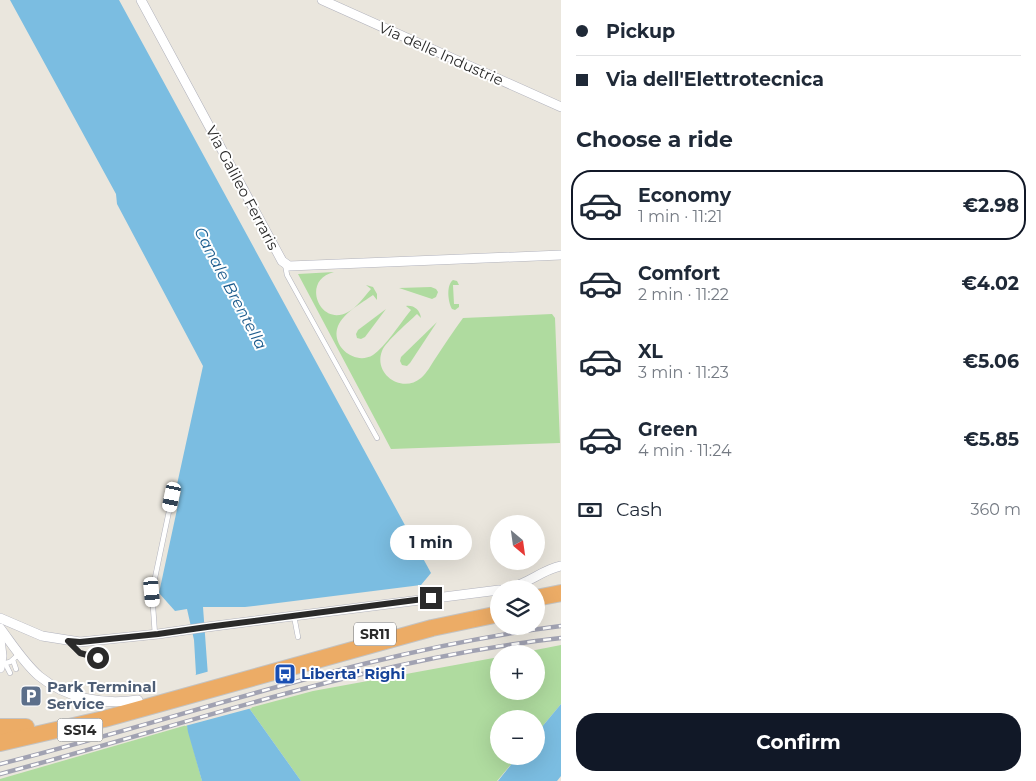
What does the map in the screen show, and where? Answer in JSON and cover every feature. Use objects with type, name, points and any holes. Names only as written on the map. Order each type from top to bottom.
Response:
[{"type":"highway","points":[[545,596],[561,593]]},
{"type":"highway","points":[[545,605],[561,602]]},
{"type":"highway","name":"SR11","points":[[254,673],[438,617],[490,607]]},
{"type":"highway","name":"SR11","points":[[0,743],[104,719],[157,700],[254,673],[432,628],[490,616]]},
{"type":"highway","name":"SR11","points":[[0,733],[138,700],[157,700]]},
{"type":"highway","name":"SS14","points":[[0,751],[77,731],[157,700]]},
{"type":"highway","points":[[0,727],[26,727]]},
{"type":"street","name":"Via Galileo Ferraris","points":[[141,0],[285,264],[289,266],[561,255]]},
{"type":"street","name":"Via delle Industrie","points":[[322,0],[561,107]]},
{"type":"street","points":[[532,580],[550,568],[561,566]]},
{"type":"street","points":[[0,618],[42,636],[80,642],[155,635],[490,591]]},
{"type":"street","points":[[0,628],[15,653],[38,675],[62,691],[102,701],[121,702],[138,700]]},
{"type":"street","points":[[0,639],[2,665]]},
{"type":"street","points":[[2,650],[15,653]]},
{"type":"lane","points":[[285,264],[287,275],[377,438]]},
{"type":"lane","points":[[155,635],[152,592],[172,497]]},
{"type":"lane","points":[[294,616],[298,637]]},
{"type":"lane","points":[[68,641],[80,653],[98,658]]},
{"type":"lane","points":[[10,673],[2,665],[15,653]]},
{"type":"lane","points":[[15,653],[16,669]]},
{"type":"green space","points":[[334,272],[324,277],[318,284],[316,292],[322,308],[329,314],[338,315],[351,310],[371,289],[366,285],[373,287],[377,294],[377,300],[373,295],[344,316],[338,326],[336,333],[338,341],[341,347],[352,356],[366,358],[373,355],[388,340],[411,310],[406,306],[414,307],[418,310],[421,318],[417,314],[393,337],[382,351],[380,359],[385,374],[398,383],[414,382],[423,376],[463,318],[552,314],[555,318],[560,443],[391,449],[298,274]]},
{"type":"green space","points":[[453,280],[457,281],[459,285],[453,285],[454,304],[459,304],[459,307],[455,310],[452,309],[448,294],[449,286]]},
{"type":"green space","points":[[431,287],[438,292],[436,297],[432,299],[399,288]]},
{"type":"green space","points":[[386,309],[365,337],[357,338],[358,330]]},
{"type":"green space","points":[[437,322],[410,363],[407,366],[402,365],[401,357]]},
{"type":"green space","points":[[561,645],[561,704],[545,723],[545,710],[490,710],[490,765],[510,765],[497,781],[301,781],[249,708],[313,691],[490,659],[490,700],[545,700],[545,648]]},
{"type":"green space","points":[[187,725],[202,781],[0,781],[0,779]]},
{"type":"water","name":"Canale Brentella","points":[[10,0],[119,0],[431,573],[421,585],[245,607],[203,607],[208,676],[249,708],[301,781],[202,781],[188,732],[183,701],[196,674],[194,640],[187,609],[175,611],[159,593],[181,491],[176,489],[203,366],[117,204],[116,194]]},
{"type":"water","points":[[561,704],[561,776],[557,781],[498,781],[511,765],[545,765],[545,723]]},
{"type":"pier","points":[[210,671],[214,678],[233,685],[239,690],[252,708],[185,726],[180,701],[192,676]]},
{"type":"railway","points":[[0,764],[348,668],[489,637],[561,626]]},
{"type":"railway","points":[[0,774],[348,677],[418,661],[489,648],[561,638]]},
{"type":"place","name":"Liberta' Righi","points":[[285,674]]},
{"type":"place","name":"Park Terminal Service","points":[[31,696]]},
{"type":"route","points":[[98,658],[80,653],[68,641],[80,642],[158,634],[431,598]]}]
